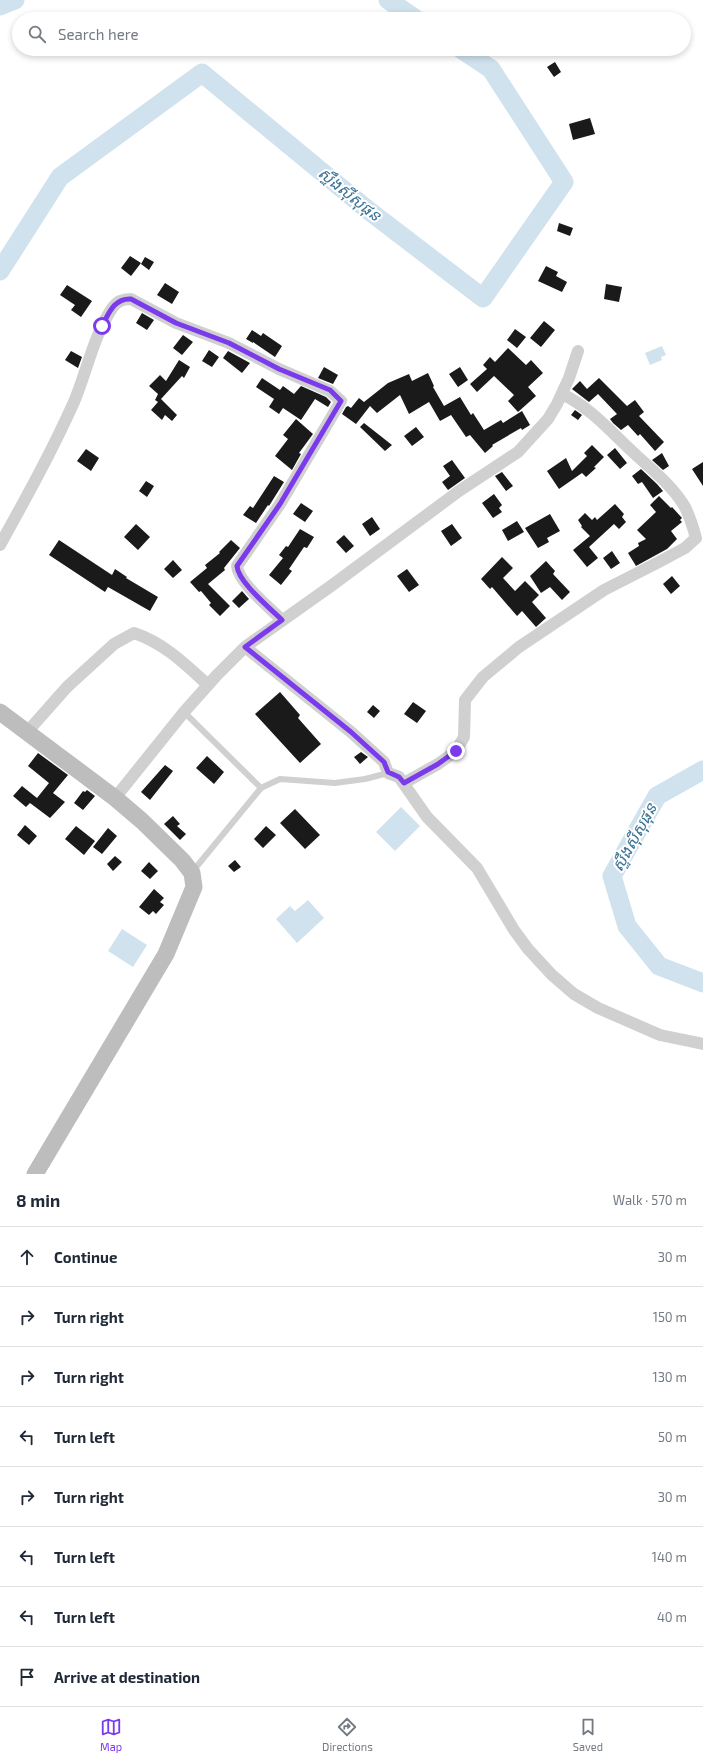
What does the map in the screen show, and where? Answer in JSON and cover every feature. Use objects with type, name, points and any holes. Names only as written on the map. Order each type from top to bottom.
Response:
[{"type":"main road","points":[[0,712],[115,798],[182,860],[192,872],[194,888],[166,954],[35,1174]]},
{"type":"street","points":[[0,545],[57,439],[83,381],[102,326],[114,305],[125,299],[131,299],[176,323],[229,343],[279,369],[330,390],[341,401],[280,504],[237,566],[238,572],[243,580],[282,620]]},
{"type":"street","points":[[115,798],[184,712],[245,647],[460,491],[518,452],[548,419],[562,394],[578,351]]},
{"type":"street","points":[[404,783],[438,764],[456,751],[464,737],[465,700],[483,677],[519,647],[604,590],[685,548],[696,538],[693,525],[684,506],[668,484],[598,419],[572,399],[562,394]]},
{"type":"street","points":[[28,732],[67,688],[103,653],[114,644],[134,633],[149,638],[166,648],[208,685]]},
{"type":"street","points":[[245,647],[351,732],[384,762],[388,772],[399,777],[427,817],[477,868],[514,930],[528,949],[552,975],[574,994],[598,1008],[660,1035],[703,1044]]},
{"type":"lane","points":[[184,712],[262,788]]},
{"type":"lane","points":[[192,872],[262,788],[280,779],[335,783],[366,779],[388,772]]},
{"type":"water","points":[[662,346],[666,355],[661,357],[662,360],[650,365],[645,353]]},
{"type":"water","points":[[401,807],[420,826],[395,851],[376,832]]},
{"type":"water","points":[[308,900],[324,918],[297,943],[276,919],[290,906],[295,911]]},
{"type":"water","points":[[122,929],[147,945],[133,967],[108,951]]},
{"type":"building","points":[[555,62],[561,72],[554,77],[547,67]]},
{"type":"building","points":[[590,118],[595,134],[573,140],[569,124]]},
{"type":"building","points":[[559,223],[573,228],[570,236],[557,231]]},
{"type":"building","points":[[130,256],[141,263],[131,276],[121,268]]},
{"type":"building","points":[[145,257],[154,262],[149,270],[141,264]]},
{"type":"building","points":[[546,266],[558,272],[556,276],[567,282],[562,292],[538,281]]},
{"type":"building","points":[[165,283],[179,292],[172,304],[157,295]]},
{"type":"building","points":[[606,284],[622,287],[619,302],[604,299]]},
{"type":"building","points":[[67,285],[92,301],[81,317],[71,310],[75,305],[60,295]]},
{"type":"building","points":[[142,313],[154,320],[147,330],[136,323]]},
{"type":"building","points":[[544,321],[555,330],[541,347],[530,338]]},
{"type":"building","points":[[515,329],[526,337],[517,348],[507,340]]},
{"type":"building","points":[[252,330],[261,336],[263,333],[282,346],[275,357],[246,339]]},
{"type":"building","points":[[183,335],[193,342],[182,355],[173,348]]},
{"type":"building","points":[[508,348],[526,365],[531,360],[543,373],[528,387],[536,396],[518,412],[508,401],[514,395],[494,376],[477,392],[470,384],[487,369],[483,365],[490,357],[495,362]]},
{"type":"building","points":[[209,350],[219,357],[212,367],[202,361]]},
{"type":"building","points":[[71,351],[82,357],[78,368],[65,360]]},
{"type":"building","points":[[228,351],[250,363],[242,373],[223,358]]},
{"type":"building","points":[[179,360],[190,367],[184,378],[182,376],[161,399],[177,415],[172,421],[165,415],[162,420],[151,410],[158,402],[155,400],[158,394],[149,386],[160,375],[166,381]]},
{"type":"building","points":[[324,367],[338,375],[333,384],[318,378]]},
{"type":"building","points":[[460,367],[468,380],[458,387],[449,374]]},
{"type":"building","points":[[428,373],[434,386],[433,387],[444,406],[460,397],[471,415],[473,413],[484,430],[501,420],[503,423],[522,411],[530,425],[522,430],[521,428],[492,445],[493,446],[485,453],[470,435],[466,437],[451,415],[440,421],[429,402],[409,414],[400,395],[377,413],[370,406],[356,424],[342,414],[346,407],[348,406],[351,408],[359,398],[364,402],[388,383],[409,374],[412,381]]},
{"type":"building","points":[[262,378],[280,390],[283,386],[294,394],[301,386],[326,397],[331,402],[328,407],[315,399],[301,420],[283,408],[279,414],[269,407],[274,399],[256,387]]},
{"type":"building","points":[[599,378],[627,406],[635,400],[644,412],[639,416],[664,442],[655,451],[640,434],[638,436],[628,425],[621,430],[613,423],[610,419],[617,414],[598,394],[589,402],[572,389],[580,381],[587,389]]},
{"type":"building","points":[[575,410],[582,415],[578,420],[571,415]]},
{"type":"building","points":[[296,419],[313,434],[299,453],[301,454],[292,470],[275,456],[288,439],[283,435]]},
{"type":"building","points":[[364,423],[392,445],[385,451],[360,427]]},
{"type":"building","points":[[416,427],[424,437],[412,446],[404,436]]},
{"type":"building","points":[[592,445],[604,457],[594,467],[596,468],[586,477],[582,473],[559,489],[547,471],[566,458],[572,471],[587,456],[584,453]]},
{"type":"building","points":[[615,448],[627,463],[620,469],[607,455]]},
{"type":"building","points":[[86,449],[99,458],[91,471],[77,461]]},
{"type":"building","points":[[662,453],[669,466],[663,470],[652,460]]},
{"type":"building","points":[[452,460],[465,478],[448,490],[442,482],[450,476],[443,466]]},
{"type":"building","points":[[703,462],[703,486],[692,469]]},
{"type":"building","points":[[641,469],[663,491],[653,498],[642,482],[638,484],[632,476]]},
{"type":"building","points":[[502,472],[513,486],[506,491],[495,476]]},
{"type":"building","points":[[274,476],[284,482],[256,523],[243,515],[250,506],[253,508]]},
{"type":"building","points":[[146,481],[154,486],[147,497],[139,491]]},
{"type":"building","points":[[494,494],[502,505],[499,508],[502,512],[493,518],[482,503]]},
{"type":"building","points":[[659,496],[682,518],[680,520],[682,522],[671,531],[677,539],[667,549],[636,566],[628,553],[639,546],[638,543],[646,539],[637,530],[656,512],[650,505]]},
{"type":"building","points":[[301,503],[313,511],[305,522],[293,514]]},
{"type":"building","points":[[615,504],[624,514],[622,517],[626,522],[619,529],[614,524],[589,547],[598,558],[587,567],[573,550],[590,536],[581,527],[582,526],[578,520],[585,513],[592,520],[595,517],[597,520]]},
{"type":"building","points":[[550,514],[560,531],[547,538],[549,542],[538,548],[525,528]]},
{"type":"building","points":[[372,517],[380,529],[370,536],[362,524]]},
{"type":"building","points":[[517,521],[524,532],[508,541],[502,530]]},
{"type":"building","points":[[136,524],[150,537],[138,550],[124,537]]},
{"type":"building","points":[[452,524],[462,538],[451,546],[441,531]]},
{"type":"building","points":[[300,529],[314,537],[307,548],[304,547],[289,569],[292,571],[281,585],[269,575],[283,558],[279,555],[286,546],[288,547]]},
{"type":"building","points":[[344,535],[354,546],[346,553],[336,542]]},
{"type":"building","points":[[59,540],[112,575],[115,569],[127,577],[126,578],[158,597],[150,611],[108,587],[105,592],[49,555]]},
{"type":"building","points":[[231,540],[240,548],[224,568],[225,570],[208,584],[230,606],[220,616],[209,605],[211,603],[201,591],[199,592],[190,582],[207,568],[205,565],[220,553],[219,552]]},
{"type":"building","points":[[612,551],[620,563],[611,569],[603,558]]},
{"type":"building","points":[[502,557],[513,568],[503,578],[515,591],[525,581],[539,595],[532,602],[546,618],[536,627],[522,611],[517,616],[492,587],[490,589],[481,579]]},
{"type":"building","points":[[173,560],[182,570],[173,578],[164,569]]},
{"type":"building","points":[[546,561],[555,571],[553,574],[570,592],[562,600],[550,587],[541,593],[530,576]]},
{"type":"building","points":[[407,569],[419,585],[409,592],[397,576]]},
{"type":"building","points":[[672,576],[680,586],[671,594],[663,584]]},
{"type":"building","points":[[242,591],[249,599],[239,608],[232,601]]},
{"type":"building","points":[[280,692],[300,715],[298,718],[321,744],[300,763],[255,714]]},
{"type":"building","points":[[413,702],[426,711],[417,723],[404,714]]},
{"type":"building","points":[[373,705],[380,711],[374,718],[367,712]]},
{"type":"building","points":[[361,752],[368,757],[360,764],[354,757]]},
{"type":"building","points":[[38,753],[68,775],[53,793],[65,802],[50,818],[30,803],[26,807],[13,796],[22,786],[37,798],[49,783],[28,766]]},
{"type":"building","points":[[207,756],[224,772],[214,784],[196,768]]},
{"type":"building","points":[[165,765],[173,771],[150,800],[141,792]]},
{"type":"building","points":[[87,790],[95,796],[83,810],[74,803],[83,791],[85,792]]},
{"type":"building","points":[[295,809],[320,835],[305,849],[280,823]]},
{"type":"building","points":[[173,816],[180,824],[177,826],[186,834],[180,840],[164,824]]},
{"type":"building","points":[[25,825],[37,836],[29,845],[17,835]]},
{"type":"building","points":[[76,826],[95,841],[84,855],[65,839]]},
{"type":"building","points":[[266,826],[276,835],[263,848],[254,839]]},
{"type":"building","points":[[108,828],[117,836],[102,854],[93,847]]},
{"type":"building","points":[[115,856],[122,862],[113,871],[107,864]]},
{"type":"building","points":[[235,860],[241,867],[234,872],[228,866]]},
{"type":"building","points":[[149,862],[158,871],[150,879],[141,871]]},
{"type":"building","points":[[154,889],[164,898],[160,902],[164,905],[156,914],[153,911],[149,915],[139,907]]},
{"type":"waterway","name":"ស្ទឹងស៊ីសុផុន","points":[[0,6],[15,0]]},
{"type":"waterway","name":"ស្ទឹងស៊ីសុផុន","points":[[388,0],[406,12]]},
{"type":"waterway","name":"ស្ទឹងស៊ីសុផុន","points":[[0,271],[60,177],[202,73],[368,210],[483,298],[564,182],[491,69],[472,56]]},
{"type":"waterway","name":"ស្ទឹងស៊ីសុផុន","points":[[703,770],[657,796],[612,876],[627,926],[659,966],[703,983]]},
{"type":"route","points":[[102,326],[114,305],[125,299],[131,299],[176,323],[229,343],[279,369],[330,390],[341,401],[291,483],[280,504],[237,566],[238,572],[243,580],[282,620],[245,647],[351,732],[384,762],[388,772],[399,777],[404,783],[438,764],[456,751]]}]
